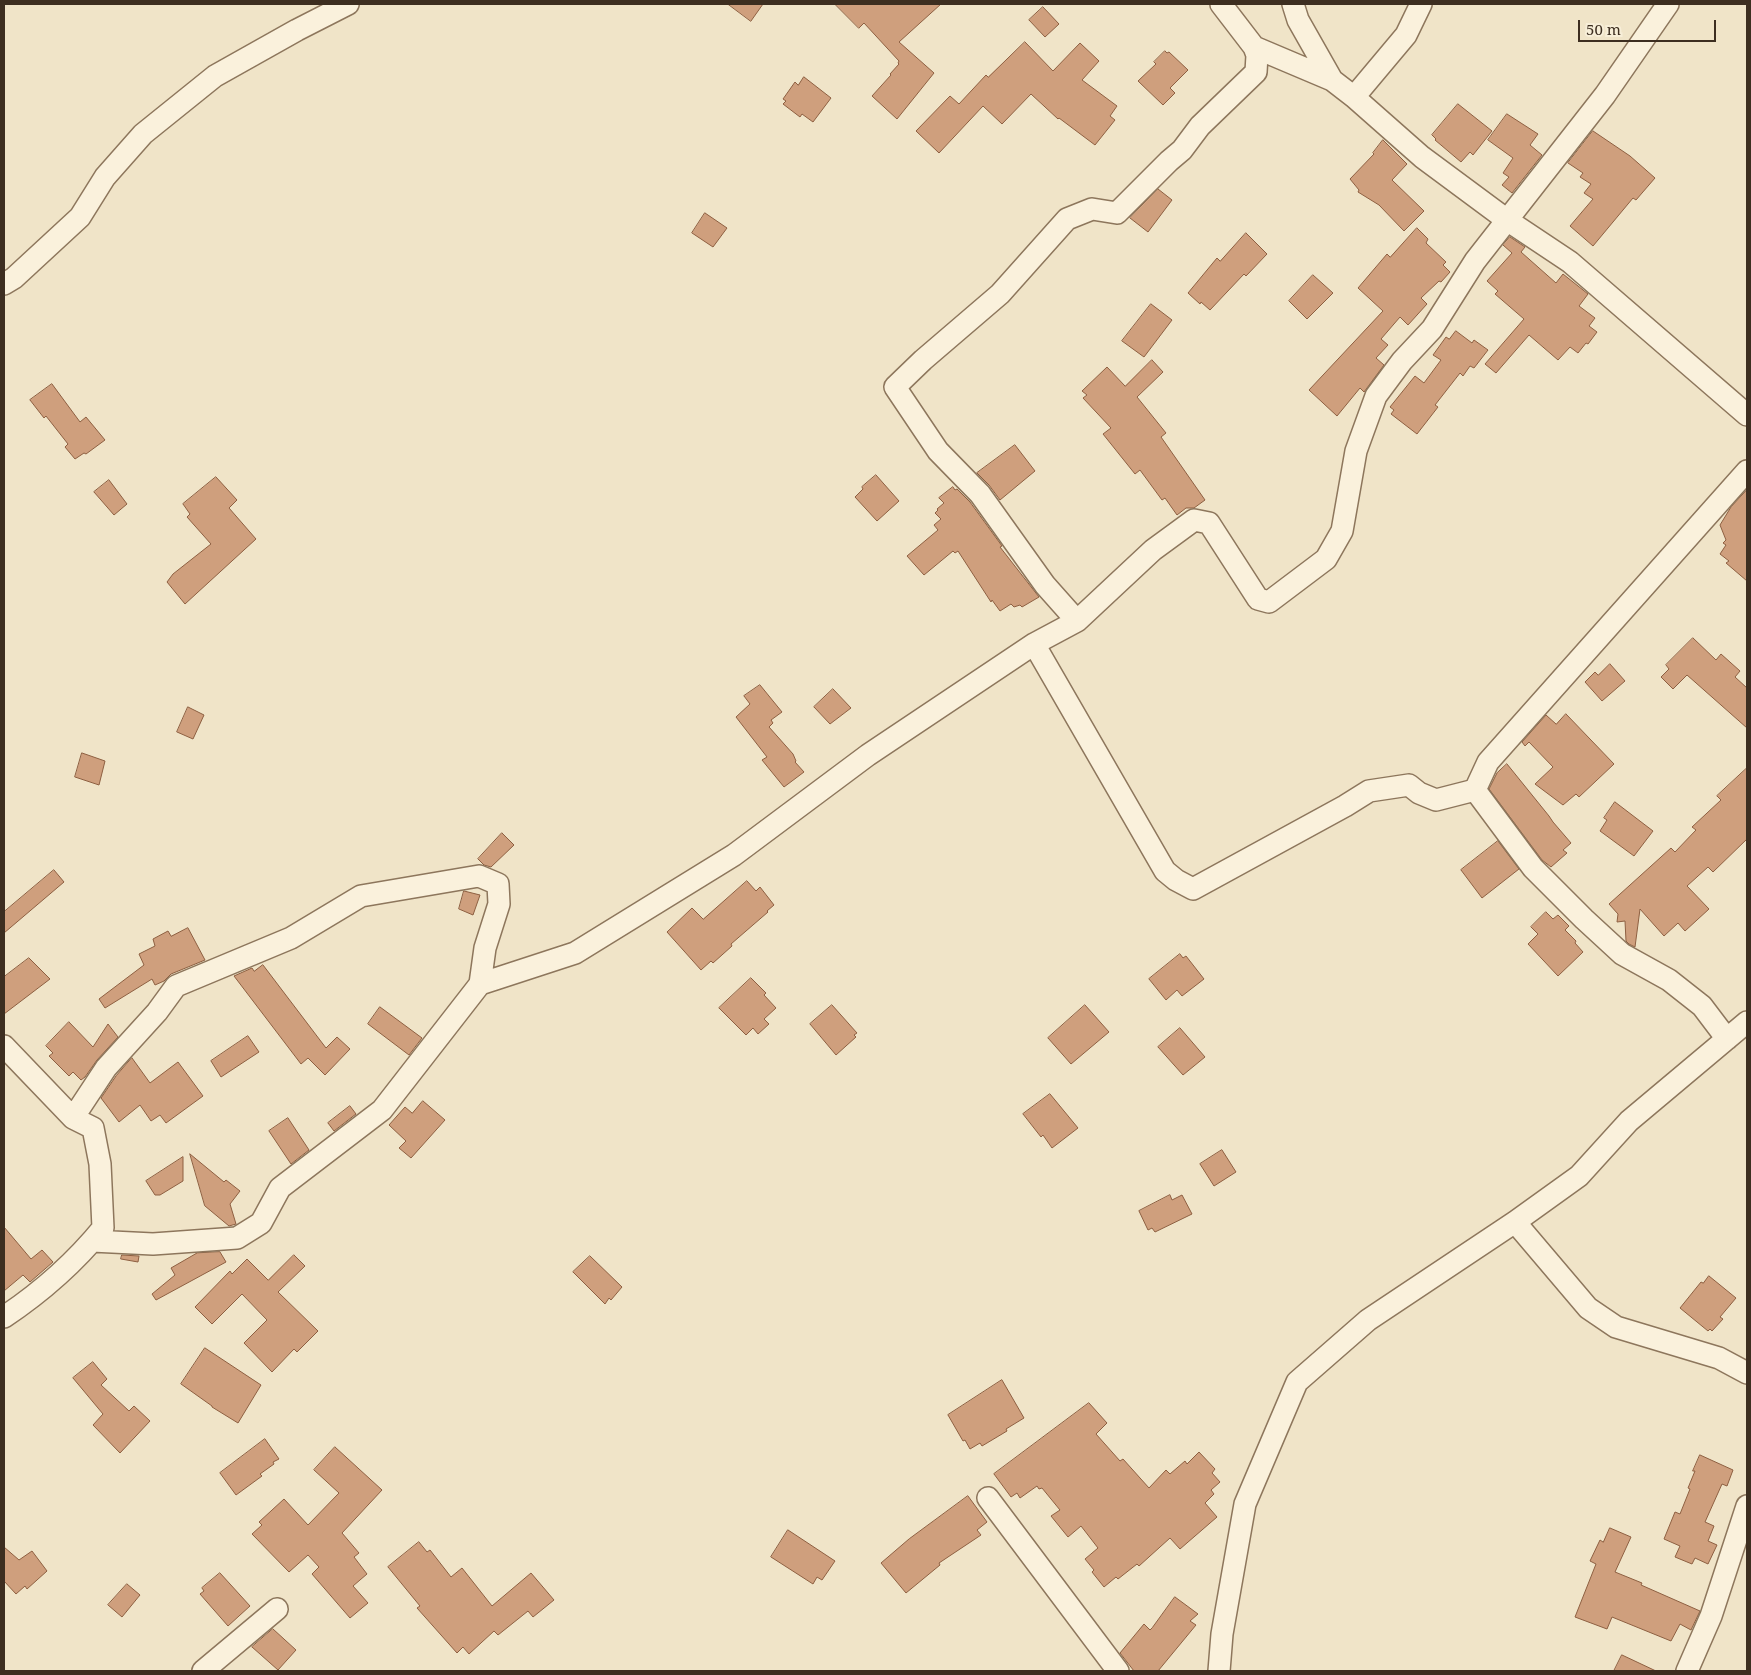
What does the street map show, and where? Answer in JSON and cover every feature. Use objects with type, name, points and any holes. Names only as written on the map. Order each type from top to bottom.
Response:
[{"type":"street","points":[[4,284],[14,278],[80,218],[104,177],[143,134],[215,76],[348,4]]},
{"type":"street","points":[[1077,621],[1045,585],[980,494],[938,452],[895,387],[923,360],[1000,294],[1067,219],[1092,210],[1117,213],[1132,200],[1182,150],[1200,126],[1256,72],[1257,55],[1254,47],[1221,4]]},
{"type":"street","points":[[1292,4],[1298,20],[1332,80]]},
{"type":"street","points":[[1354,97],[1406,35],[1421,4]]},
{"type":"street","points":[[480,984],[575,953],[734,855],[868,755],[1034,644],[1077,621],[1153,550],[1194,520],[1209,523],[1258,600],[1269,602],[1326,559],[1342,531],[1356,450],[1376,396],[1402,361],[1432,329],[1475,261],[1605,95],[1668,4]]},
{"type":"street","points":[[1254,47],[1332,80],[1422,157],[1507,220],[1570,262],[1747,415]]},
{"type":"street","points":[[1475,790],[1488,762],[1747,471]]},
{"type":"street","points":[[1034,644],[1165,871],[1192,889],[1369,791],[1409,785],[1418,792],[1436,800],[1475,790]]},
{"type":"street","points":[[1475,790],[1533,868],[1584,919],[1622,954],[1669,980],[1702,1006],[1727,1039]]},
{"type":"street","points":[[73,1118],[106,1068],[157,1012],[176,986],[291,938],[361,896],[479,876],[498,884],[500,904],[485,948],[480,984],[382,1110],[280,1188],[261,1224],[237,1238],[153,1244],[92,1241]]},
{"type":"street","points":[[1219,1671],[1222,1634],[1245,1504],[1297,1382],[1368,1320],[1515,1222],[1579,1176],[1629,1121],[1747,1022]]},
{"type":"street","points":[[4,1046],[73,1118],[93,1128],[100,1164],[103,1228],[92,1241],[30,1300],[4,1317]]},
{"type":"street","points":[[1515,1222],[1588,1308],[1616,1327],[1719,1358],[1747,1373]]},
{"type":"street","points":[[988,1498],[1118,1671]]},
{"type":"street","points":[[1687,1671],[1711,1616],[1747,1506]]},
{"type":"street","points":[[203,1671],[277,1608]]},
{"type":"building","points":[[728,4],[763,4],[751,21]]},
{"type":"building","points":[[835,4],[941,4],[899,42],[934,73],[897,119],[872,96],[891,75],[899,61],[864,23],[859,28]]},
{"type":"building","points":[[1043,7],[1059,24],[1045,37],[1029,20]]},
{"type":"building","points":[[1025,42],[1053,71],[1080,43],[1099,61],[1082,80],[1117,106],[1110,116],[1115,120],[1095,145],[1058,119],[1031,94],[1002,124],[983,106],[939,153],[916,131],[950,96],[959,104],[986,75],[988,77]]},
{"type":"building","points":[[1165,51],[1169,52],[1188,70],[1170,88],[1175,93],[1163,105],[1138,81],[1156,64],[1154,62]]},
{"type":"building","points":[[804,77],[831,98],[813,122],[802,114],[800,117],[783,104],[786,101],[783,99],[795,82],[798,85]]},
{"type":"building","points":[[1458,104],[1492,131],[1473,155],[1470,152],[1461,162],[1435,140],[1432,135]]},
{"type":"building","points":[[1507,114],[1538,134],[1530,145],[1542,155],[1512,193],[1502,185],[1509,177],[1503,173],[1513,158],[1488,140]]},
{"type":"building","points":[[1593,131],[1630,156],[1655,178],[1636,200],[1633,198],[1593,246],[1570,226],[1593,199],[1584,193],[1591,184],[1580,177],[1583,173],[1568,163]]},
{"type":"building","points":[[1383,140],[1407,164],[1392,180],[1424,211],[1404,231],[1379,205],[1358,192],[1359,190],[1350,179],[1374,154]]},
{"type":"building","points":[[1158,189],[1172,200],[1148,232],[1130,218]]},
{"type":"building","points":[[705,213],[727,228],[713,247],[692,233]]},
{"type":"building","points":[[1417,228],[1428,239],[1426,243],[1446,262],[1443,265],[1450,272],[1421,298],[1427,304],[1408,325],[1400,317],[1381,339],[1388,345],[1376,358],[1384,365],[1364,392],[1360,388],[1337,416],[1309,390],[1383,311],[1358,288],[1387,254],[1390,257]]},
{"type":"building","points":[[1246,233],[1267,254],[1246,276],[1244,274],[1210,310],[1188,293],[1217,258],[1220,261]]},
{"type":"building","points":[[1510,237],[1525,247],[1521,252],[1556,283],[1563,274],[1588,294],[1579,306],[1595,318],[1589,326],[1597,332],[1578,353],[1570,347],[1558,360],[1529,335],[1496,373],[1485,364],[1524,319],[1495,294],[1498,291],[1487,281],[1512,253],[1503,245]]},
{"type":"building","points":[[1313,275],[1333,293],[1307,319],[1289,301]]},
{"type":"building","points":[[1151,304],[1172,320],[1144,357],[1122,341]]},
{"type":"building","points":[[1456,331],[1472,343],[1474,340],[1488,350],[1474,368],[1470,366],[1463,376],[1460,373],[1435,405],[1438,407],[1417,434],[1391,414],[1394,410],[1390,407],[1415,376],[1424,383],[1441,360],[1433,355],[1446,337],[1449,339]]},
{"type":"building","points":[[1152,360],[1163,372],[1137,397],[1166,433],[1161,437],[1205,500],[1194,508],[1186,508],[1177,515],[1165,498],[1162,500],[1140,470],[1135,474],[1103,434],[1111,428],[1083,398],[1087,395],[1082,391],[1107,367],[1125,386]]},
{"type":"building","points":[[52,384],[80,422],[86,417],[105,440],[86,454],[84,453],[75,459],[65,447],[68,444],[46,416],[44,418],[30,400]]},
{"type":"building","points":[[1015,445],[1035,471],[1000,500],[977,473]]},
{"type":"building","points":[[876,475],[899,501],[877,521],[855,497],[863,489],[862,487]]},
{"type":"building","points":[[216,477],[237,500],[229,508],[256,539],[185,604],[167,582],[173,574],[211,544],[187,517],[190,514],[183,504]]},
{"type":"building","points":[[109,480],[127,504],[114,515],[94,492]]},
{"type":"building","points":[[953,487],[970,502],[1002,546],[1000,547],[1039,597],[1022,607],[1020,605],[1014,607],[1011,604],[1000,611],[992,600],[991,602],[958,551],[955,553],[953,551],[924,575],[907,556],[938,530],[934,525],[941,519],[935,513],[944,503],[939,498]]},
{"type":"building","points":[[1747,490],[1747,581],[1726,563],[1729,561],[1720,554],[1726,545],[1723,543],[1726,540],[1720,525],[1731,507]]},
{"type":"building","points":[[1693,638],[1716,660],[1721,654],[1740,671],[1735,677],[1747,688],[1747,728],[1687,675],[1673,689],[1661,677],[1669,669],[1666,665]]},
{"type":"building","points":[[1610,664],[1625,681],[1602,701],[1585,682],[1595,672],[1598,675]]},
{"type":"building","points":[[760,685],[782,712],[771,720],[773,723],[769,727],[793,754],[795,762],[804,772],[784,787],[762,760],[767,757],[736,717],[750,704],[744,696]]},
{"type":"building","points":[[833,689],[851,708],[830,724],[814,707]]},
{"type":"building","points":[[188,707],[204,715],[193,739],[177,732]]},
{"type":"building","points":[[1566,714],[1614,764],[1579,797],[1576,794],[1563,805],[1535,784],[1553,767],[1529,742],[1525,746],[1522,742],[1546,715],[1556,724]]},
{"type":"building","points":[[82,753],[105,761],[99,785],[75,777]]},
{"type":"building","points":[[1507,764],[1571,843],[1563,850],[1567,853],[1551,867],[1542,860],[1489,789],[1497,773]]},
{"type":"building","points":[[1747,768],[1747,839],[1713,872],[1708,867],[1687,886],[1709,909],[1685,931],[1678,923],[1664,936],[1640,909],[1635,947],[1629,944],[1626,941],[1625,921],[1617,922],[1618,914],[1609,904],[1671,848],[1675,852],[1696,830],[1692,827],[1721,800],[1717,796]]},
{"type":"building","points":[[1615,802],[1653,831],[1634,856],[1600,831],[1607,820],[1604,818]]},
{"type":"building","points":[[502,833],[514,845],[491,867],[484,865],[478,859]]},
{"type":"building","points":[[1498,841],[1519,869],[1482,898],[1461,870]]},
{"type":"building","points":[[54,870],[64,882],[4,933],[4,912]]},
{"type":"building","points":[[747,881],[756,891],[760,887],[774,905],[713,963],[711,961],[701,970],[667,932],[692,908],[703,919]]},
{"type":"building","points":[[464,891],[480,895],[473,915],[459,909]]},
{"type":"building","points":[[1546,912],[1553,919],[1558,915],[1569,926],[1565,930],[1576,941],[1575,943],[1583,952],[1558,976],[1528,944],[1538,934],[1531,927]]},
{"type":"building","points":[[188,928],[205,960],[171,974],[164,981],[155,985],[152,979],[105,1008],[99,999],[144,965],[139,954],[155,946],[153,939],[168,931],[171,936]]},
{"type":"building","points":[[1180,954],[1183,958],[1186,956],[1204,979],[1182,996],[1177,990],[1166,1000],[1149,979]]},
{"type":"building","points":[[29,958],[50,979],[4,1014],[4,977]]},
{"type":"building","points":[[263,965],[326,1048],[337,1037],[350,1049],[325,1075],[308,1058],[301,1064],[234,976],[252,968],[254,971]]},
{"type":"building","points":[[751,978],[766,993],[764,995],[776,1008],[764,1019],[769,1024],[758,1034],[753,1028],[746,1035],[719,1008]]},
{"type":"building","points":[[832,1005],[857,1033],[854,1035],[856,1037],[836,1055],[810,1024]]},
{"type":"building","points":[[1085,1005],[1109,1032],[1071,1064],[1048,1038]]},
{"type":"building","points":[[380,1007],[422,1038],[409,1055],[368,1024]]},
{"type":"building","points":[[69,1022],[93,1047],[108,1024],[118,1037],[81,1080],[73,1072],[69,1076],[49,1056],[53,1053],[46,1046]]},
{"type":"building","points":[[1180,1028],[1205,1057],[1183,1075],[1158,1047]]},
{"type":"building","points":[[248,1036],[259,1052],[221,1077],[211,1061]]},
{"type":"building","points":[[132,1058],[150,1083],[178,1062],[203,1096],[166,1123],[160,1115],[151,1121],[140,1105],[119,1122],[101,1098],[116,1076]]},
{"type":"building","points":[[1050,1094],[1078,1128],[1052,1148],[1043,1135],[1041,1137],[1023,1114]]},
{"type":"building","points":[[423,1101],[445,1120],[411,1158],[399,1148],[406,1141],[389,1125],[405,1107],[412,1113]]},
{"type":"building","points":[[350,1106],[356,1114],[334,1131],[328,1123]]},
{"type":"building","points":[[288,1118],[309,1150],[291,1164],[269,1131]]},
{"type":"building","points":[[1222,1150],[1236,1172],[1214,1186],[1200,1164]]},
{"type":"building","points":[[190,1154],[224,1182],[226,1180],[240,1191],[230,1204],[236,1224],[229,1226],[205,1206]]},
{"type":"building","points":[[183,1157],[183,1181],[160,1195],[155,1195],[146,1181]]},
{"type":"building","points":[[1170,1195],[1172,1200],[1182,1195],[1192,1214],[1155,1232],[1152,1228],[1148,1230],[1139,1211]]},
{"type":"building","points":[[4,1227],[31,1259],[42,1250],[53,1262],[30,1282],[23,1275],[4,1291]]},
{"type":"building","points":[[220,1252],[226,1262],[156,1300],[152,1294],[175,1275],[171,1268],[197,1253]]},
{"type":"building","points":[[122,1255],[139,1256],[138,1262],[121,1259]]},
{"type":"building","points":[[294,1255],[305,1266],[278,1292],[318,1331],[297,1352],[294,1349],[272,1372],[244,1343],[267,1320],[242,1294],[212,1324],[195,1307],[230,1271],[232,1274],[247,1259],[268,1280]]},
{"type":"building","points":[[590,1256],[622,1287],[605,1304],[573,1272]]},
{"type":"building","points":[[1709,1276],[1736,1298],[1720,1317],[1723,1319],[1712,1331],[1710,1329],[1708,1331],[1680,1308],[1701,1282],[1703,1283]]},
{"type":"building","points":[[205,1348],[261,1385],[238,1423],[181,1384]]},
{"type":"building","points":[[93,1362],[107,1379],[101,1385],[129,1411],[134,1406],[150,1421],[120,1453],[93,1425],[103,1414],[73,1378]]},
{"type":"building","points":[[1002,1380],[1024,1418],[982,1446],[980,1443],[970,1449],[965,1440],[963,1441],[948,1415]]},
{"type":"building","points":[[1089,1403],[1107,1423],[1096,1434],[1120,1461],[1123,1459],[1149,1488],[1166,1470],[1170,1474],[1185,1461],[1187,1464],[1199,1452],[1215,1469],[1212,1473],[1220,1482],[1211,1490],[1214,1494],[1205,1503],[1217,1517],[1180,1549],[1170,1538],[1139,1566],[1137,1564],[1104,1587],[1092,1572],[1094,1570],[1085,1559],[1098,1548],[1081,1526],[1068,1537],[1051,1516],[1060,1510],[1042,1488],[1039,1489],[1037,1486],[1020,1498],[1017,1493],[1011,1497],[994,1474]]},
{"type":"building","points":[[265,1439],[279,1459],[260,1474],[262,1476],[236,1495],[220,1473]]},
{"type":"building","points":[[335,1447],[382,1490],[342,1533],[359,1553],[354,1557],[367,1574],[353,1586],[368,1603],[350,1618],[312,1574],[319,1567],[308,1555],[289,1572],[252,1534],[262,1525],[259,1522],[284,1499],[308,1525],[339,1493],[314,1470]]},
{"type":"building","points":[[1700,1455],[1733,1470],[1727,1486],[1722,1484],[1705,1522],[1714,1526],[1708,1541],[1717,1545],[1708,1564],[1695,1558],[1692,1564],[1675,1557],[1680,1546],[1664,1539],[1675,1512],[1680,1514]]},
{"type":"building","points":[[968,1496],[987,1522],[977,1530],[981,1535],[939,1563],[940,1565],[906,1593],[881,1563],[909,1539]]},
{"type":"building","points":[[1610,1528],[1631,1537],[1615,1572],[1700,1611],[1691,1630],[1680,1624],[1671,1641],[1612,1617],[1607,1629],[1575,1617],[1596,1564],[1590,1561],[1600,1540],[1603,1542]]},
{"type":"building","points":[[788,1530],[835,1561],[822,1580],[817,1577],[813,1584],[771,1557]]},
{"type":"building","points":[[419,1542],[427,1552],[430,1550],[451,1577],[462,1568],[492,1606],[531,1573],[554,1600],[533,1617],[528,1611],[498,1635],[494,1631],[469,1654],[463,1647],[457,1653],[417,1608],[420,1606],[388,1567]]},
{"type":"building","points":[[4,1547],[19,1560],[32,1551],[47,1571],[27,1589],[25,1586],[16,1594],[4,1581]]},
{"type":"building","points":[[220,1573],[250,1606],[228,1626],[200,1594],[204,1591],[202,1588]]},
{"type":"building","points":[[127,1584],[140,1595],[122,1617],[108,1605]]},
{"type":"building","points":[[1175,1597],[1198,1614],[1190,1621],[1196,1625],[1158,1671],[1134,1671],[1120,1653],[1144,1624],[1150,1630],[1152,1628]]},
{"type":"building","points":[[273,1629],[296,1650],[278,1670],[252,1647]]},
{"type":"building","points":[[1622,1655],[1656,1671],[1614,1671]]}]
